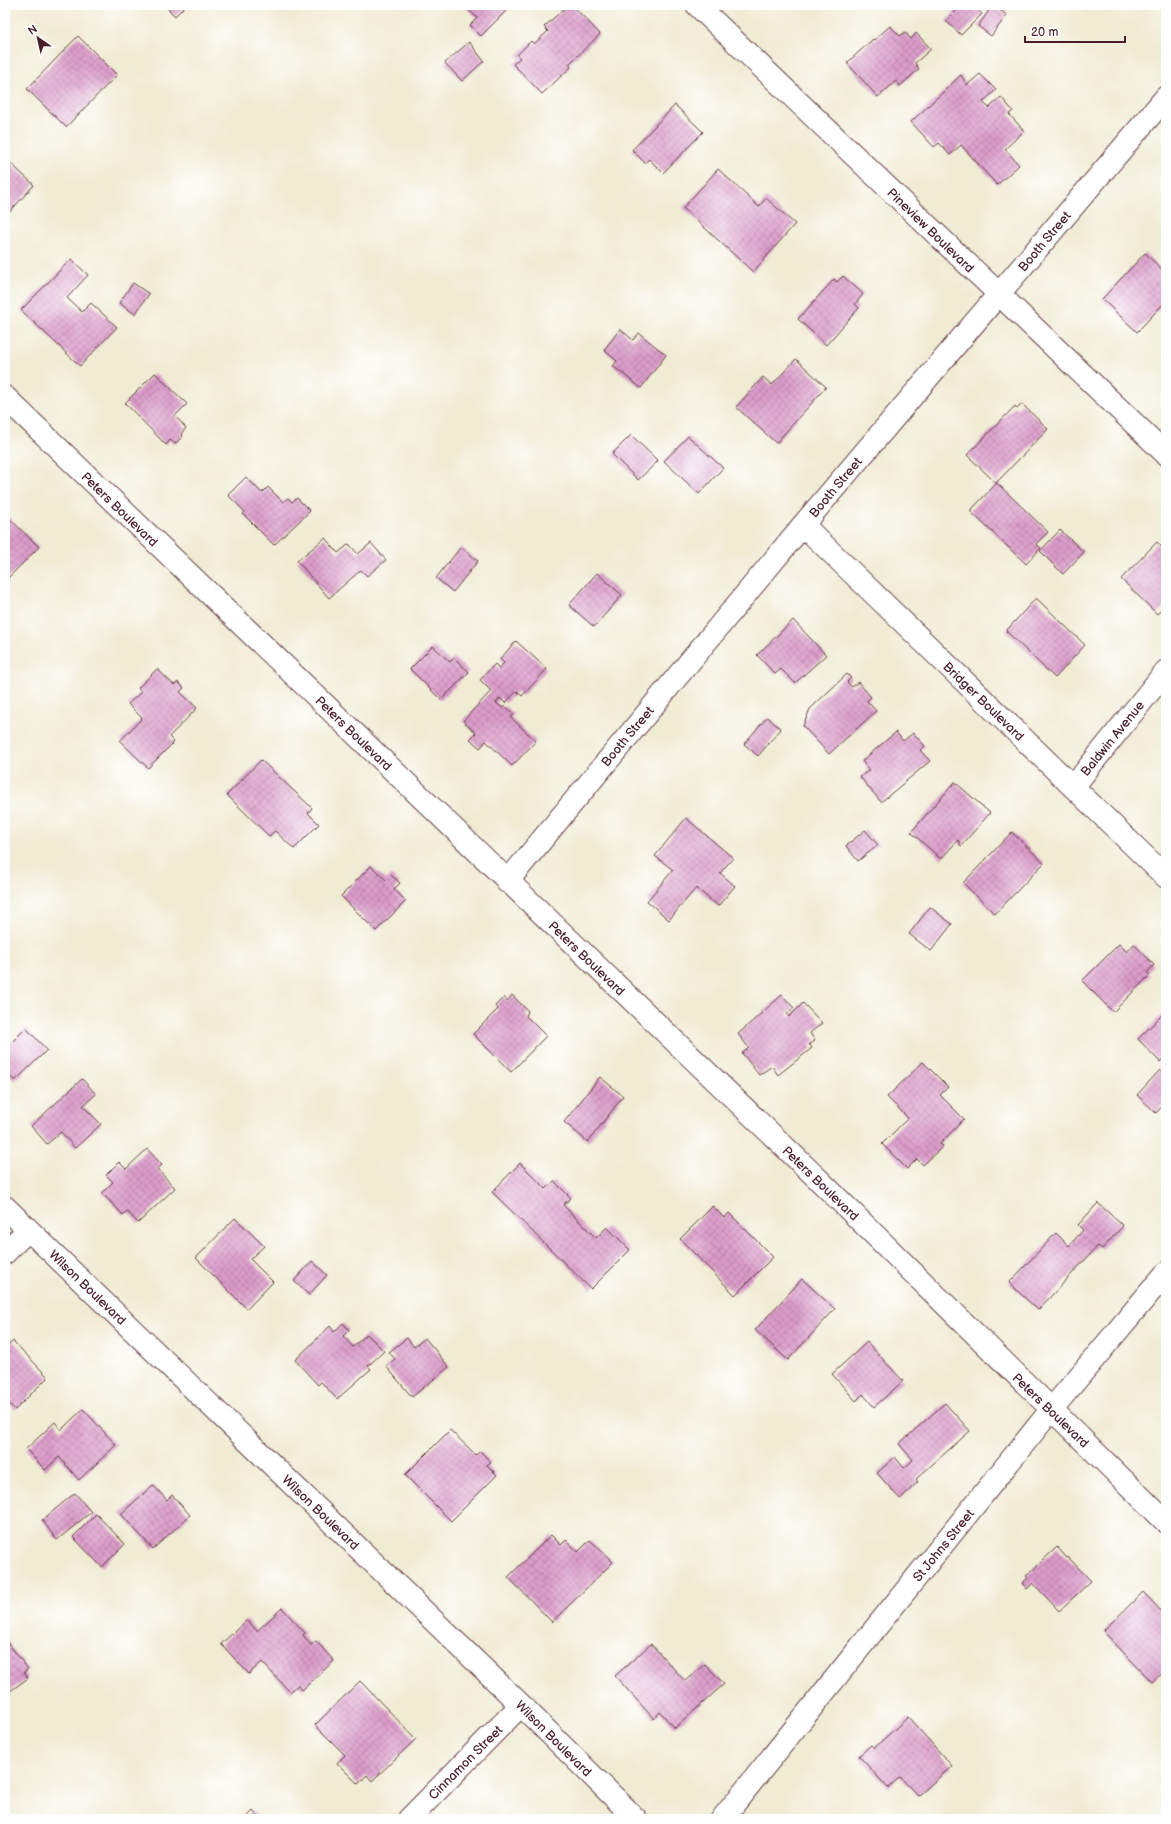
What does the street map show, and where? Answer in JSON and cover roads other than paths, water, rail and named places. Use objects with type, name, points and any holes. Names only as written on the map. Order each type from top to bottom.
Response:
[{"type":"street","name":"Pineview Boulevard","points":[[697,5],[1166,454]]},
{"type":"street","name":"Booth Street","points":[[507,882],[803,525],[1166,97]]},
{"type":"street","name":"Peters Boulevard","points":[[5,397],[507,882],[819,1180],[1166,1522]]},
{"type":"street","name":"Bridger Boulevard","points":[[803,525],[1166,877]]},
{"type":"street","name":"Baldwin Avenue","points":[[1073,786],[1166,671]]},
{"type":"street","name":"Wilson Boulevard","points":[[5,1207],[521,1705],[636,1819]]},
{"type":"street","points":[[5,1253],[28,1230]]},
{"type":"street","name":"St Johns Street","points":[[722,1819],[1051,1410],[1166,1273]]},
{"type":"street","name":"Cinnamon Street","points":[[409,1819],[521,1705]]}]
